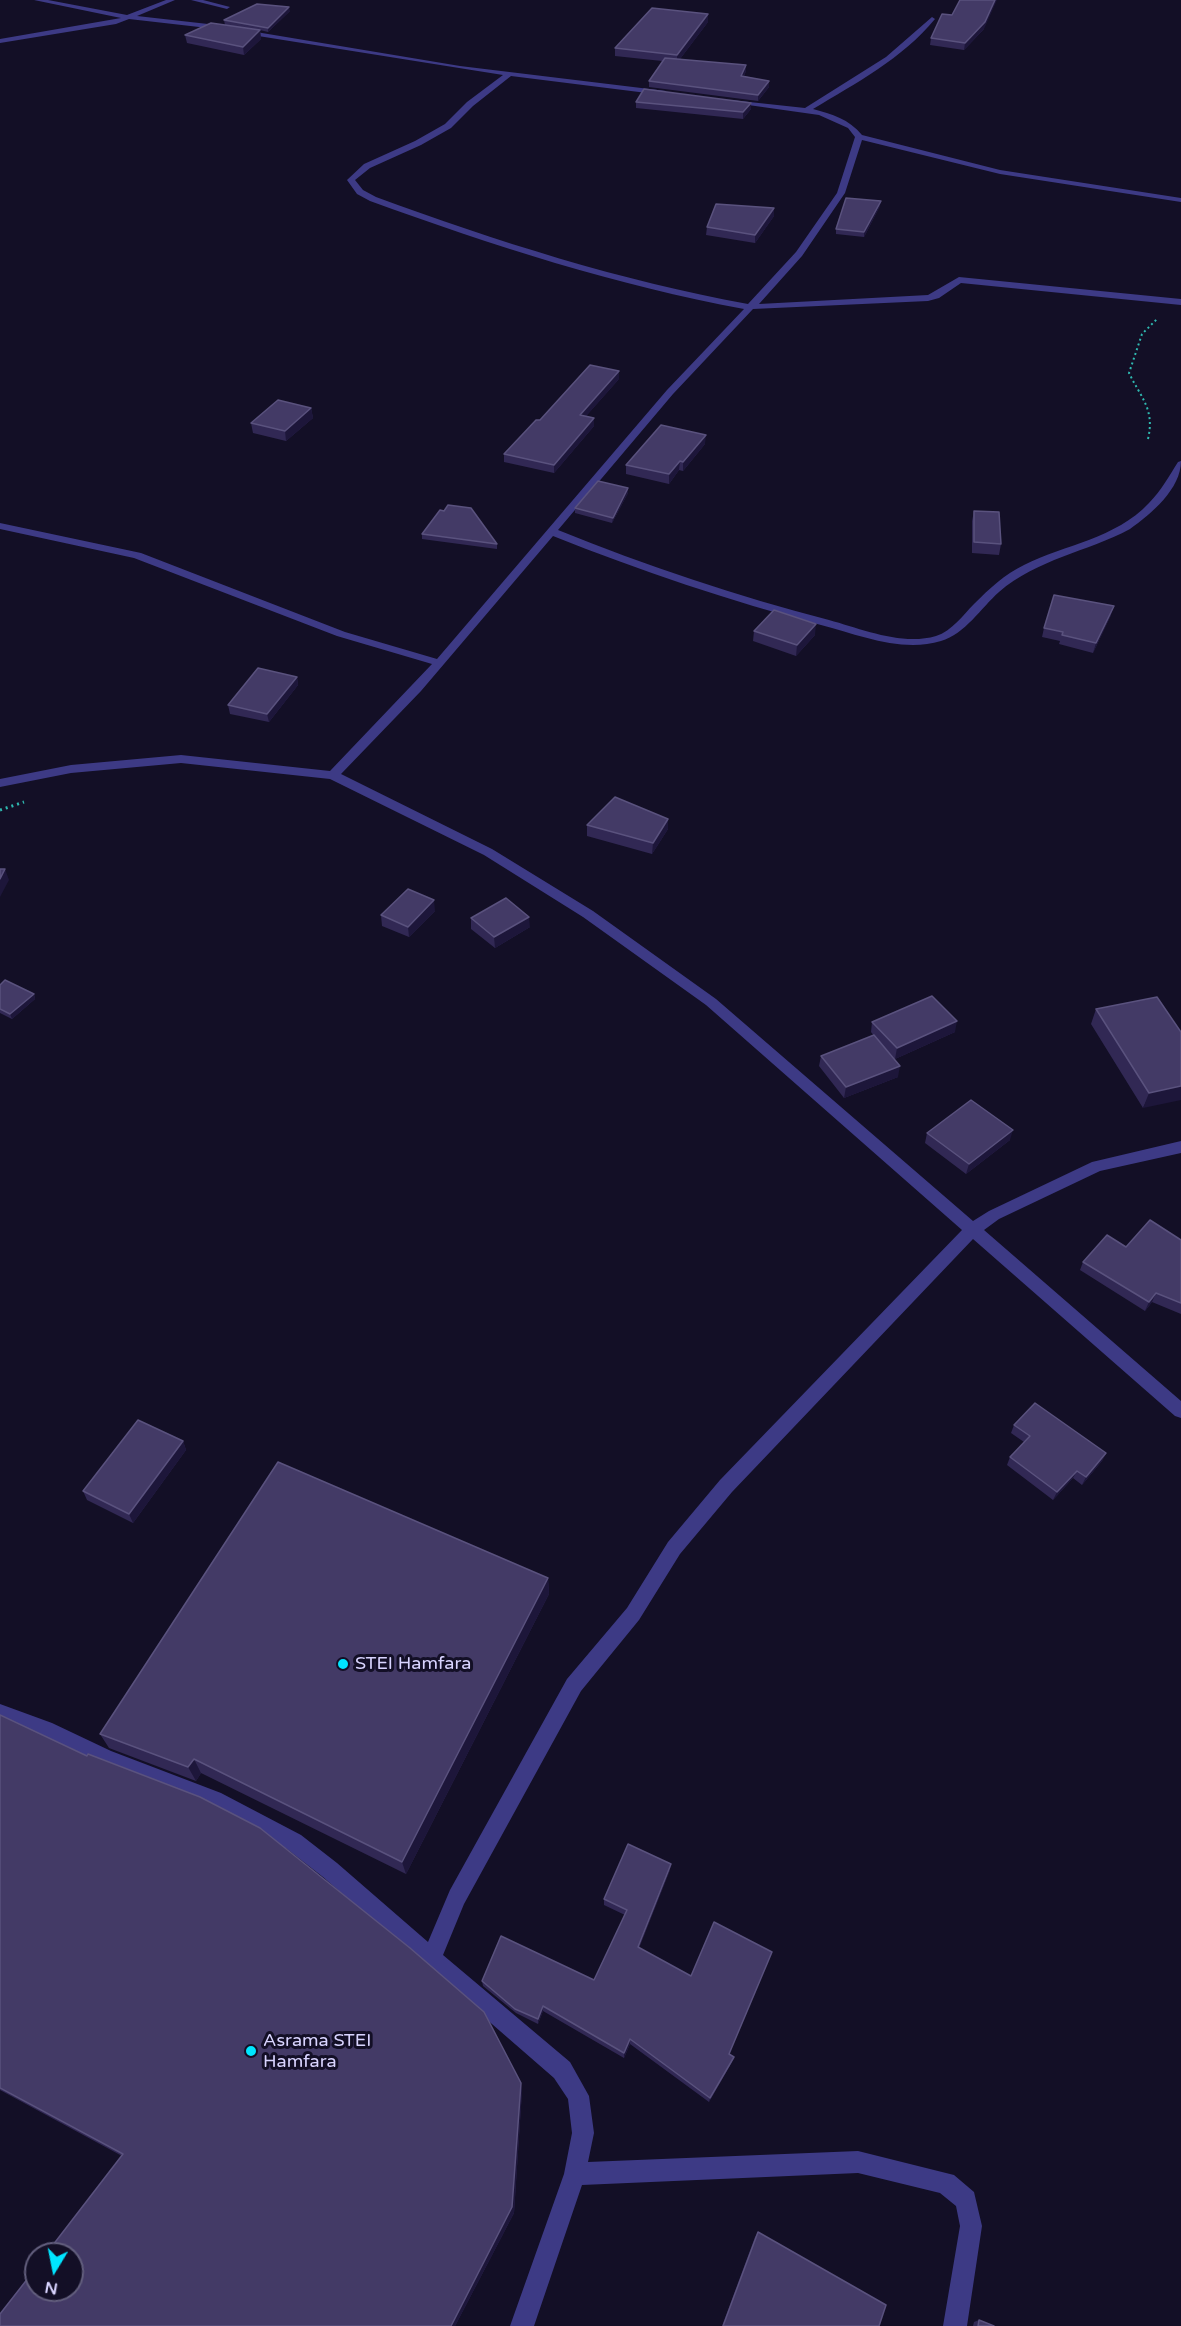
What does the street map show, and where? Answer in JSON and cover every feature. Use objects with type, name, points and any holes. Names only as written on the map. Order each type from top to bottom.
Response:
[{"type":"street","points":[[37,0],[125,17],[208,26],[508,75],[672,94]]},
{"type":"street","points":[[0,41],[116,22],[172,0]]},
{"type":"street","points":[[194,0],[227,7]]},
{"type":"street","points":[[805,111],[894,56],[916,38],[932,19]]},
{"type":"street","points":[[508,75],[470,104],[448,126],[418,144],[367,166],[351,180],[354,186],[360,192],[388,205],[505,245],[710,300],[748,307],[928,298],[936,296],[959,280],[1181,302]]},
{"type":"street","points":[[333,775],[417,689],[670,392],[799,254],[841,193],[859,137],[856,129],[845,121],[827,115],[717,100]]},
{"type":"street","points":[[859,137],[1011,174],[1181,200]]},
{"type":"street","points":[[550,531],[628,563],[737,597],[863,633],[921,642],[936,640],[954,631],[1006,582],[1028,567],[1104,538],[1134,522],[1152,507],[1181,464]]},
{"type":"street","points":[[0,526],[137,555],[341,634],[439,663]]},
{"type":"street","points":[[0,783],[71,769],[181,759],[333,775],[488,852],[588,914],[711,1002],[1181,1411]]},
{"type":"street","points":[[431,1959],[457,1897],[574,1685],[633,1614],[674,1548],[726,1486],[973,1229],[994,1215],[1097,1166],[1181,1147]]},
{"type":"street","points":[[0,1713],[45,1730],[140,1772],[214,1800],[294,1842],[330,1870],[562,2070],[578,2096],[583,2133],[574,2174],[522,2326]]},
{"type":"street","points":[[574,2174],[858,2162],[946,2183],[966,2200],[971,2226],[955,2326]]},
{"type":"path","points":[[1148,439],[1153,423],[1149,407],[1130,373],[1142,334],[1160,317]]},
{"type":"building","points":[[960,0],[995,0],[985,22],[965,43],[931,38],[942,14],[952,15]]},
{"type":"building","points":[[257,4],[289,7],[268,28],[224,20]]},
{"type":"building","points":[[652,8],[708,14],[677,55],[615,48]]},
{"type":"building","points":[[211,23],[260,30],[243,47],[185,35]]},
{"type":"building","points":[[665,58],[746,65],[741,76],[769,81],[758,95],[649,81]]},
{"type":"building","points":[[644,89],[751,103],[743,112],[636,102]]},
{"type":"building","points":[[846,198],[881,201],[864,232],[836,229]]},
{"type":"building","points":[[716,204],[774,208],[755,235],[707,227]]},
{"type":"building","points":[[590,365],[619,371],[580,415],[594,418],[554,465],[504,454],[536,420],[540,420]]},
{"type":"building","points":[[278,400],[311,408],[285,431],[251,423]]},
{"type":"building","points":[[661,425],[706,435],[683,462],[680,461],[669,474],[626,465]]},
{"type":"building","points":[[598,481],[628,488],[613,518],[575,508]]},
{"type":"building","points":[[448,505],[471,508],[497,544],[422,534],[440,510],[444,511]]},
{"type":"building","points":[[974,511],[999,512],[1001,544],[974,542]]},
{"type":"building","points":[[1054,595],[1114,606],[1096,643],[1044,628]]},
{"type":"building","points":[[774,610],[816,624],[797,645],[754,631]]},
{"type":"building","points":[[258,668],[297,677],[267,714],[228,705]]},
{"type":"building","points":[[615,797],[668,819],[653,843],[587,825]]},
{"type":"building","points":[[0,869],[5,869],[0,879]]},
{"type":"building","points":[[408,889],[434,900],[408,927],[381,915]]},
{"type":"building","points":[[506,898],[529,917],[494,937],[471,918]]},
{"type":"building","points":[[5,980],[34,994],[10,1014],[0,1009],[0,985]]},
{"type":"building","points":[[932,996],[957,1021],[897,1048],[872,1022]]},
{"type":"building","points":[[1157,997],[1181,1032],[1181,1086],[1149,1093],[1096,1009]]},
{"type":"building","points":[[874,1035],[900,1066],[846,1087],[821,1056]]},
{"type":"building","points":[[971,1100],[1013,1130],[969,1164],[927,1133]]},
{"type":"building","points":[[1150,1220],[1181,1240],[1181,1303],[1156,1293],[1149,1302],[1083,1262],[1107,1235],[1126,1247]]},
{"type":"building","points":[[1035,1403],[1106,1453],[1086,1477],[1077,1471],[1057,1492],[1010,1457],[1030,1436],[1014,1425]]},
{"type":"building","points":[[138,1420],[183,1441],[129,1514],[83,1491]]},
{"type":"building","points":[[278,1462],[548,1578],[402,1862],[194,1759],[188,1767],[100,1734]]},
{"type":"building","name":"Asrama STEI Hamfara","points":[[0,1715],[87,1756],[88,1754],[200,1797],[260,1828],[410,1948],[484,2012],[521,2083],[512,2207],[451,2326],[0,2326],[0,2314],[24,2283],[24,2302],[84,2302],[84,2242],[55,2242],[123,2154],[0,2088]]},
{"type":"building","points":[[628,1844],[671,1864],[638,1947],[691,1976],[714,1922],[772,1952],[729,2054],[734,2057],[710,2098],[630,2039],[624,2053],[543,2006],[538,2019],[515,2009],[482,1981],[501,1936],[594,1980],[627,1910],[604,1899]]},
{"type":"building","points":[[758,2232],[886,2305],[879,2326],[723,2326]]},
{"type":"building","points":[[979,2320],[994,2326],[978,2326]]},
{"type":"place","name":"STEI Hamfara","points":[[343,1664]]},
{"type":"place","name":"Asrama STEI Hamfara","points":[[251,2051]]}]
